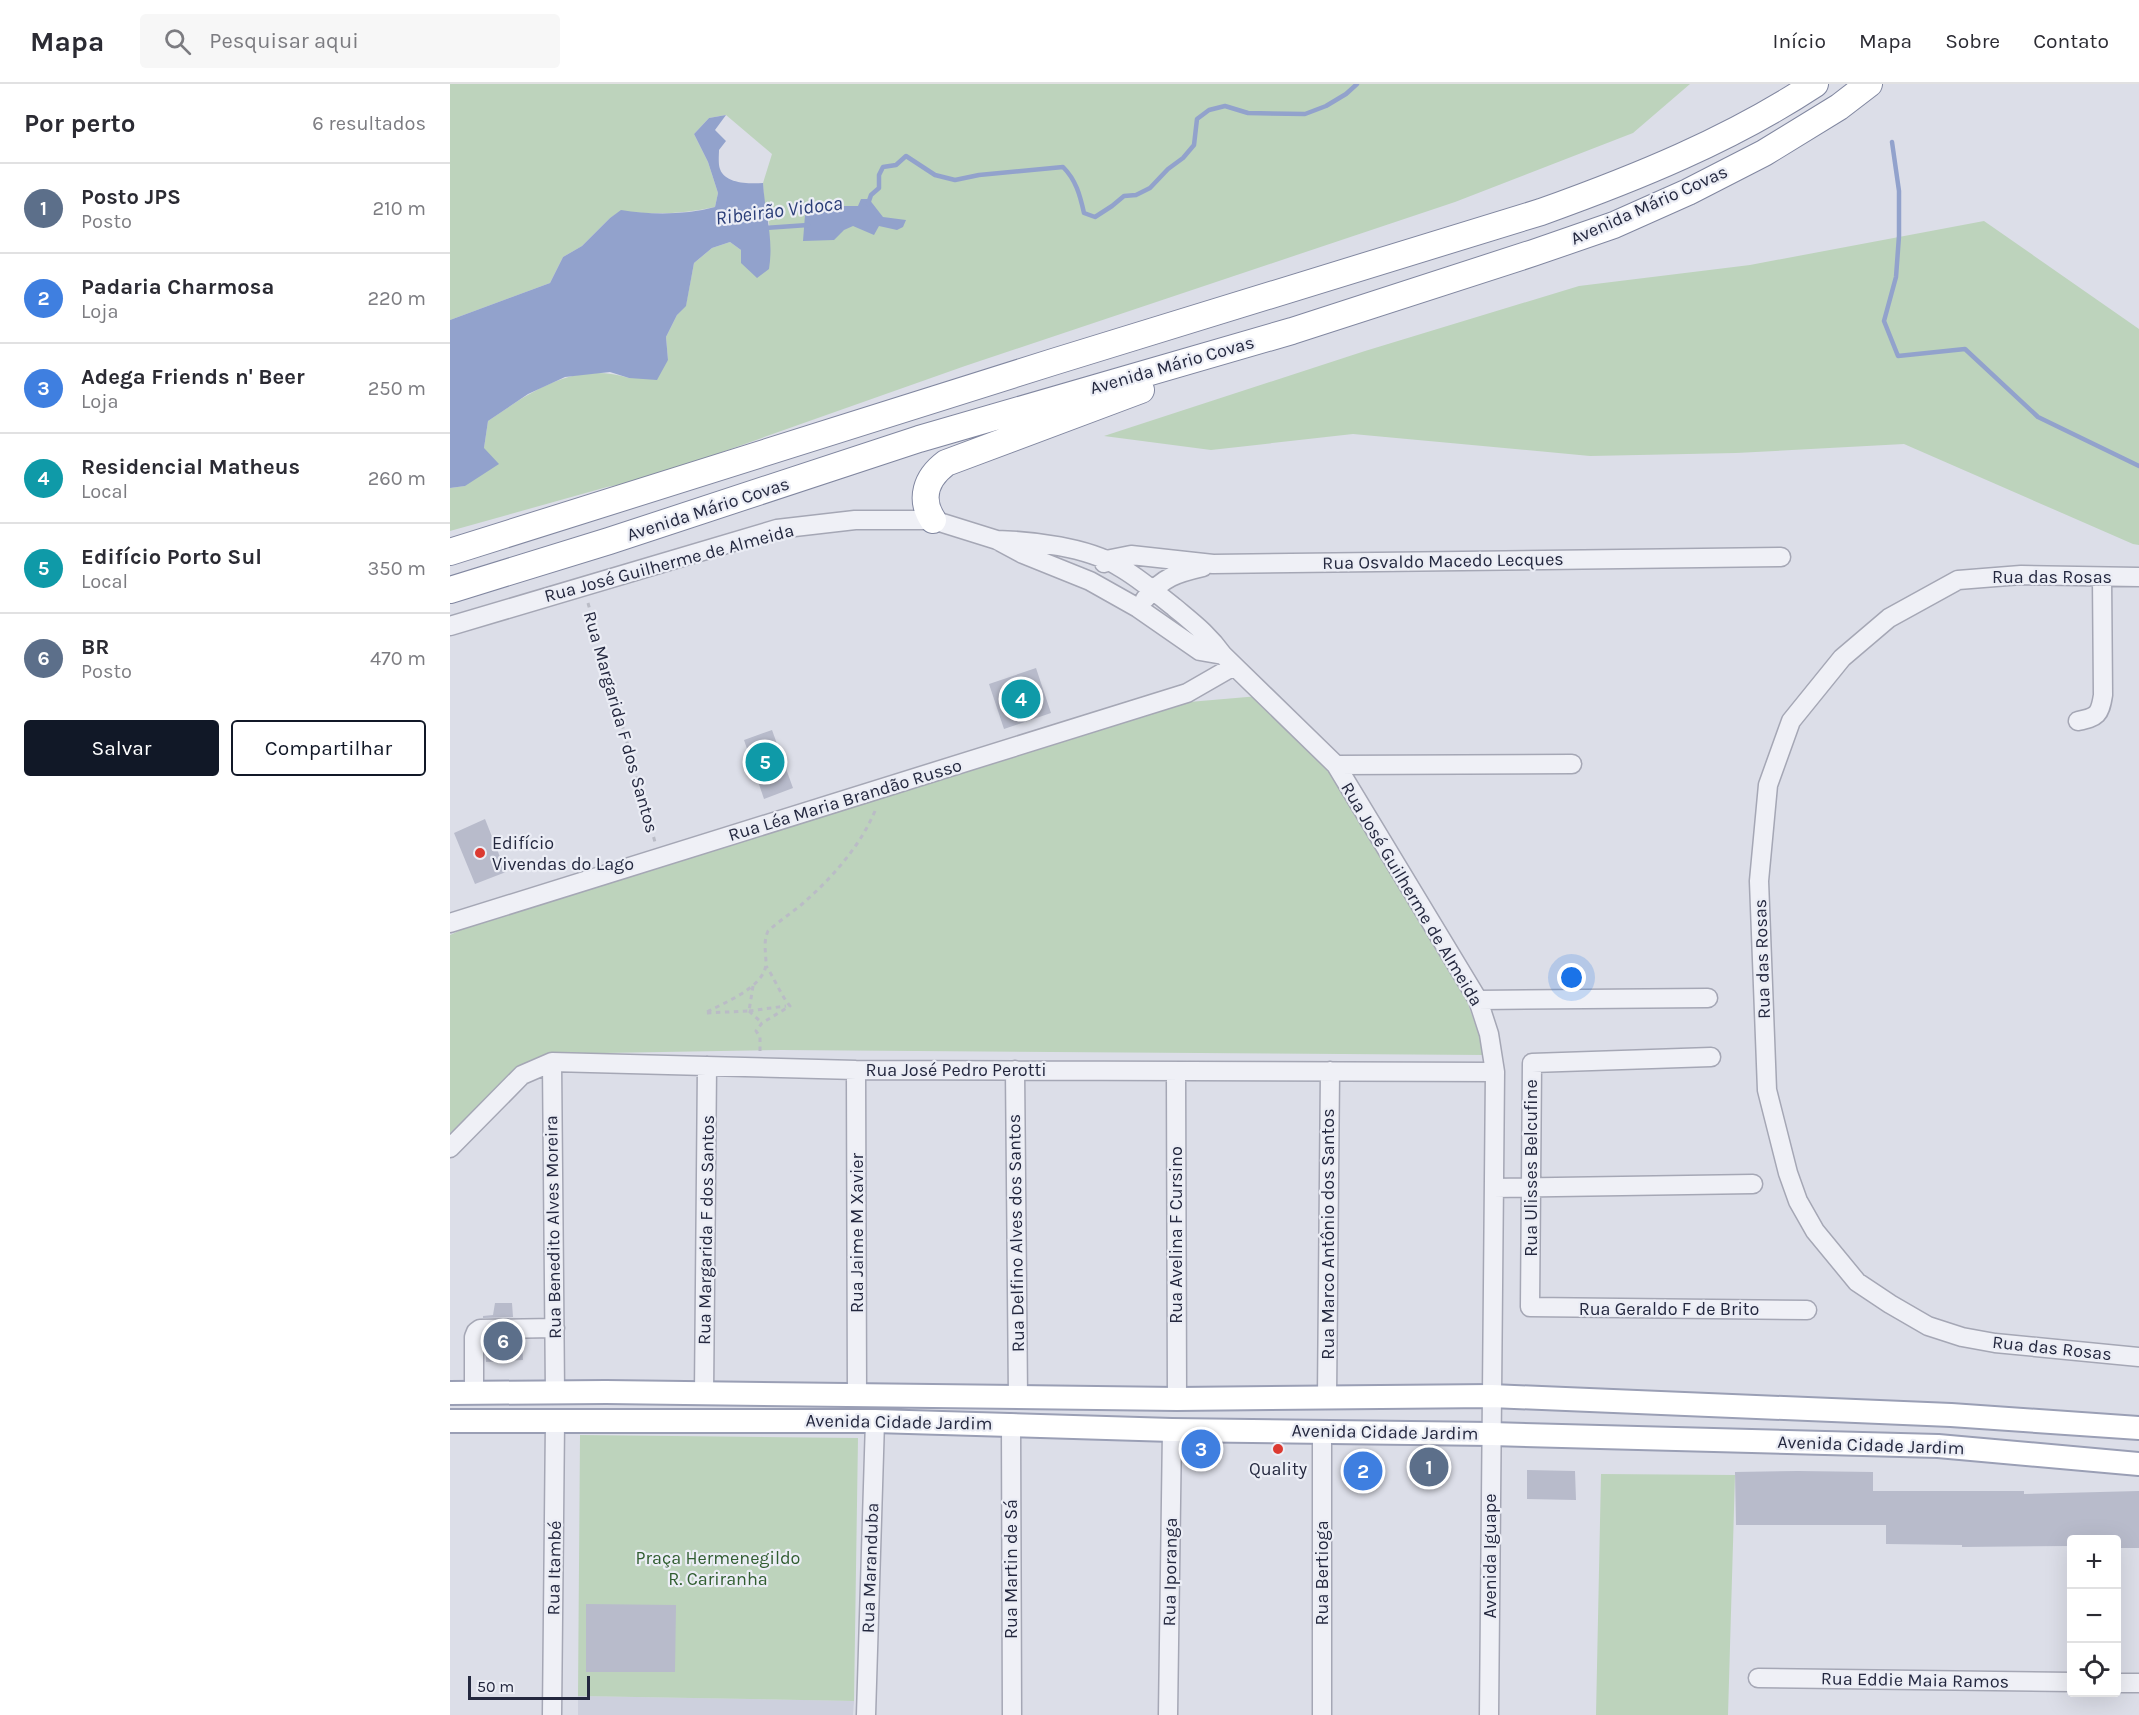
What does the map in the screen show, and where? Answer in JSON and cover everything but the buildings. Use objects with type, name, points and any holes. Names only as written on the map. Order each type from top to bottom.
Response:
[{"type":"highway","name":"Avenida Mário Covas","points":[[450,552],[1053,362],[1541,212],[1613,186],[1715,142],[1778,108],[1815,84]]},
{"type":"highway","name":"Avenida Mário Covas","points":[[450,590],[609,542],[919,439],[1292,331],[1533,254],[1614,225],[1688,192],[1764,153],[1839,107],[1869,84]]},
{"type":"highway","points":[[933,520],[927,508],[925,495],[928,482],[935,471],[946,463],[1292,331]]},
{"type":"main road","name":"Avenida Cidade Jardim","points":[[450,1393],[606,1392],[1177,1399],[1491,1396],[1951,1414],[2139,1428]]},
{"type":"main road","points":[[605,1421],[606,1392]]},
{"type":"main road","points":[[1237,1431],[1238,1398]]},
{"type":"main road","name":"Avenida Cidade Jardim","points":[[450,1421],[875,1421],[1011,1423],[1172,1430],[1491,1434],[1938,1446],[2139,1464]]},
{"type":"street","name":"Rua José Guilherme de Almeida","points":[[450,626],[583,585],[777,530],[855,520],[933,520],[997,540],[1023,554],[1090,581],[1138,608],[1200,651],[1229,661]]},
{"type":"street","name":"Rua José Guilherme de Almeida","points":[[997,540],[1028,541],[1065,547],[1117,565],[1153,590],[1210,637],[1229,661],[1336,765],[1478,1000],[1489,1034],[1495,1072],[1491,1396]]},
{"type":"street","name":"Rua Osvaldo Macedo Lecques","points":[[1106,560],[1131,555],[1213,564],[1781,557]]},
{"type":"street","points":[[1090,581],[1106,560]]},
{"type":"street","points":[[1138,608],[1162,581],[1178,573],[1213,564]]},
{"type":"street","name":"Rua das Rosas","points":[[2139,577],[2021,575],[1958,580],[1888,618],[1842,658],[1791,721],[1768,785],[1759,881],[1767,1090],[1788,1173],[1798,1201],[1815,1231],[1857,1282],[1928,1326],[1962,1337],[1995,1343],[2139,1357]]},
{"type":"street","points":[[2078,721],[2093,718],[2098,713],[2103,695],[2102,577]]},
{"type":"street","name":"Rua Léa Maria Brandão Russo","points":[[450,924],[1187,693],[1229,661]]},
{"type":"street","points":[[1336,765],[1572,764]]},
{"type":"street","points":[[1478,1000],[1708,998]]},
{"type":"street","name":"Rua Ulisses Belcufine","points":[[1530,1307],[1532,1063],[1711,1057]]},
{"type":"street","name":"Rua José Pedro Perotti","points":[[450,1148],[522,1075],[552,1062],[856,1070],[1495,1072]]},
{"type":"street","name":"Rua Benedito Alves Moreira","points":[[552,1062],[555,1393]]},
{"type":"street","name":"Rua Margarida F dos Santos","points":[[704,1394],[707,1066]]},
{"type":"street","name":"Rua Jaime M Xavier","points":[[856,1070],[857,1396]]},
{"type":"street","name":"Rua Delfino Alves dos Santos","points":[[1015,1070],[1018,1396]]},
{"type":"street","name":"Rua Marco Antônio dos Santos","points":[[1327,1397],[1330,1071]]},
{"type":"street","name":"Rua Avelina F Cursino","points":[[1176,1072],[1177,1399]]},
{"type":"street","points":[[1494,1188],[1753,1184]]},
{"type":"street","name":"Rua Geraldo F de Brito","points":[[1530,1307],[1808,1310]]},
{"type":"street","points":[[474,1393],[474,1337],[476,1332],[480,1329],[555,1328]]},
{"type":"street","name":"Avenida Iguape","points":[[1489,1715],[1491,1396]]},
{"type":"street","name":"Rua Itambé","points":[[552,1715],[555,1420]]},
{"type":"street","name":"Rua Maranduba","points":[[866,1715],[875,1421]]},
{"type":"street","name":"Rua Martin de Sá","points":[[1011,1423],[1012,1715]]},
{"type":"street","name":"Rua Iporanga","points":[[1168,1715],[1172,1430]]},
{"type":"street","name":"Rua Bertioga","points":[[1322,1431],[1322,1715]]},
{"type":"street","name":"Rua Eddie Maia Ramos","points":[[1758,1678],[2067,1682]]},
{"type":"street","points":[[2121,1683],[2139,1683]]},
{"type":"path","name":"Rua Margarida F dos Santos","points":[[583,585],[660,858]]},
{"type":"path","points":[[790,1006],[705,1013],[753,986],[762,977],[766,966],[765,938],[768,931],[820,886],[852,852],[866,833],[875,812],[873,800]]},
{"type":"path","points":[[766,966],[782,997],[790,1006]]},
{"type":"path","points":[[750,1011],[753,986]]},
{"type":"path","points":[[756,1066],[761,1045],[756,1031],[762,1023],[790,1006]]},
{"type":"path","points":[[750,1011],[762,1023]]},
{"type":"shaded area","points":[[578,1696],[854,1701],[853,1715],[578,1715]]},
{"type":"green space","points":[[450,84],[1690,84],[1633,133],[1455,202],[965,366],[643,480],[607,487],[450,531],[450,488],[465,486],[484,448],[488,421],[521,399],[554,382],[590,373],[629,378],[668,360],[666,337],[677,315],[686,305],[694,263],[712,248],[730,242],[741,250],[770,228],[763,183],[772,154],[726,115],[709,118],[694,134],[708,162],[718,193],[715,207],[668,213],[621,211],[610,218],[582,246],[563,257],[550,283],[450,320]]},
{"type":"green space","points":[[1984,221],[2139,329],[2139,545],[1904,444],[1736,453],[1590,456],[1353,434],[1211,450],[1104,436],[1365,351],[1579,286],[1750,265]]},
{"type":"green space","points":[[1259,696],[1328,769],[1467,1001],[1486,1055],[781,1050],[546,1054],[516,1069],[450,1133],[450,935],[465,928],[1189,702]]},
{"type":"green space","name":"Praça Hermenegildo R. Cariranha","points":[[580,1435],[858,1438],[854,1701],[578,1696]]},
{"type":"green space","points":[[1601,1474],[1735,1475],[1728,1715],[1596,1715]]},
{"type":"water","points":[[726,115],[715,130],[726,141],[719,150],[719,167],[727,178],[732,180],[763,183],[770,236],[769,269],[757,278],[741,263],[741,250],[730,242],[712,248],[694,263],[686,306],[677,315],[666,337],[668,360],[657,380],[629,378],[610,372],[565,377],[528,394],[488,421],[484,448],[499,464],[465,486],[450,488],[450,320],[550,283],[563,257],[582,246],[621,210],[668,213],[692,212],[715,207],[718,193],[708,162],[694,134],[709,118]]},
{"type":"water","points":[[861,199],[869,199],[883,217],[906,220],[903,227],[897,230],[879,226],[874,235],[853,226],[844,230],[834,240],[803,241],[805,215],[844,206],[858,206]]},
{"type":"waterway","name":"Ribeirão Vidoca","points":[[868,204],[871,195],[879,188],[879,175],[883,167],[896,165],[906,156],[935,175],[955,180],[979,175],[1063,167],[1077,188],[1084,213],[1095,217],[1124,196],[1136,195],[1150,188],[1168,169],[1183,158],[1194,145],[1197,119],[1209,110],[1225,106],[1248,113],[1305,114],[1326,106],[1357,84]]},
{"type":"waterway","name":"Ribeirão Vidoca","points":[[1892,142],[1899,191],[1899,236],[1896,277],[1884,321],[1898,356],[1965,349],[2038,417],[2139,466]]},
{"type":"waterway","name":"Ribeirão Vidoca","points":[[765,228],[808,225]]},
{"type":"place","name":"Residencial Matheus","points":[[1021,699]]},
{"type":"place","name":"Edifício Porto Sul","points":[[765,762]]},
{"type":"place","name":"Edifício Vivendas do Lago","points":[[480,853]]},
{"type":"place","name":"BR","points":[[503,1341]]},
{"type":"place","name":"Adega Friends n' Beer","points":[[1201,1449]]},
{"type":"place","name":"Quality","points":[[1278,1449]]},
{"type":"place","name":"Posto JPS","points":[[1429,1467]]},
{"type":"place","name":"Padaria Charmosa","points":[[1363,1471]]}]
